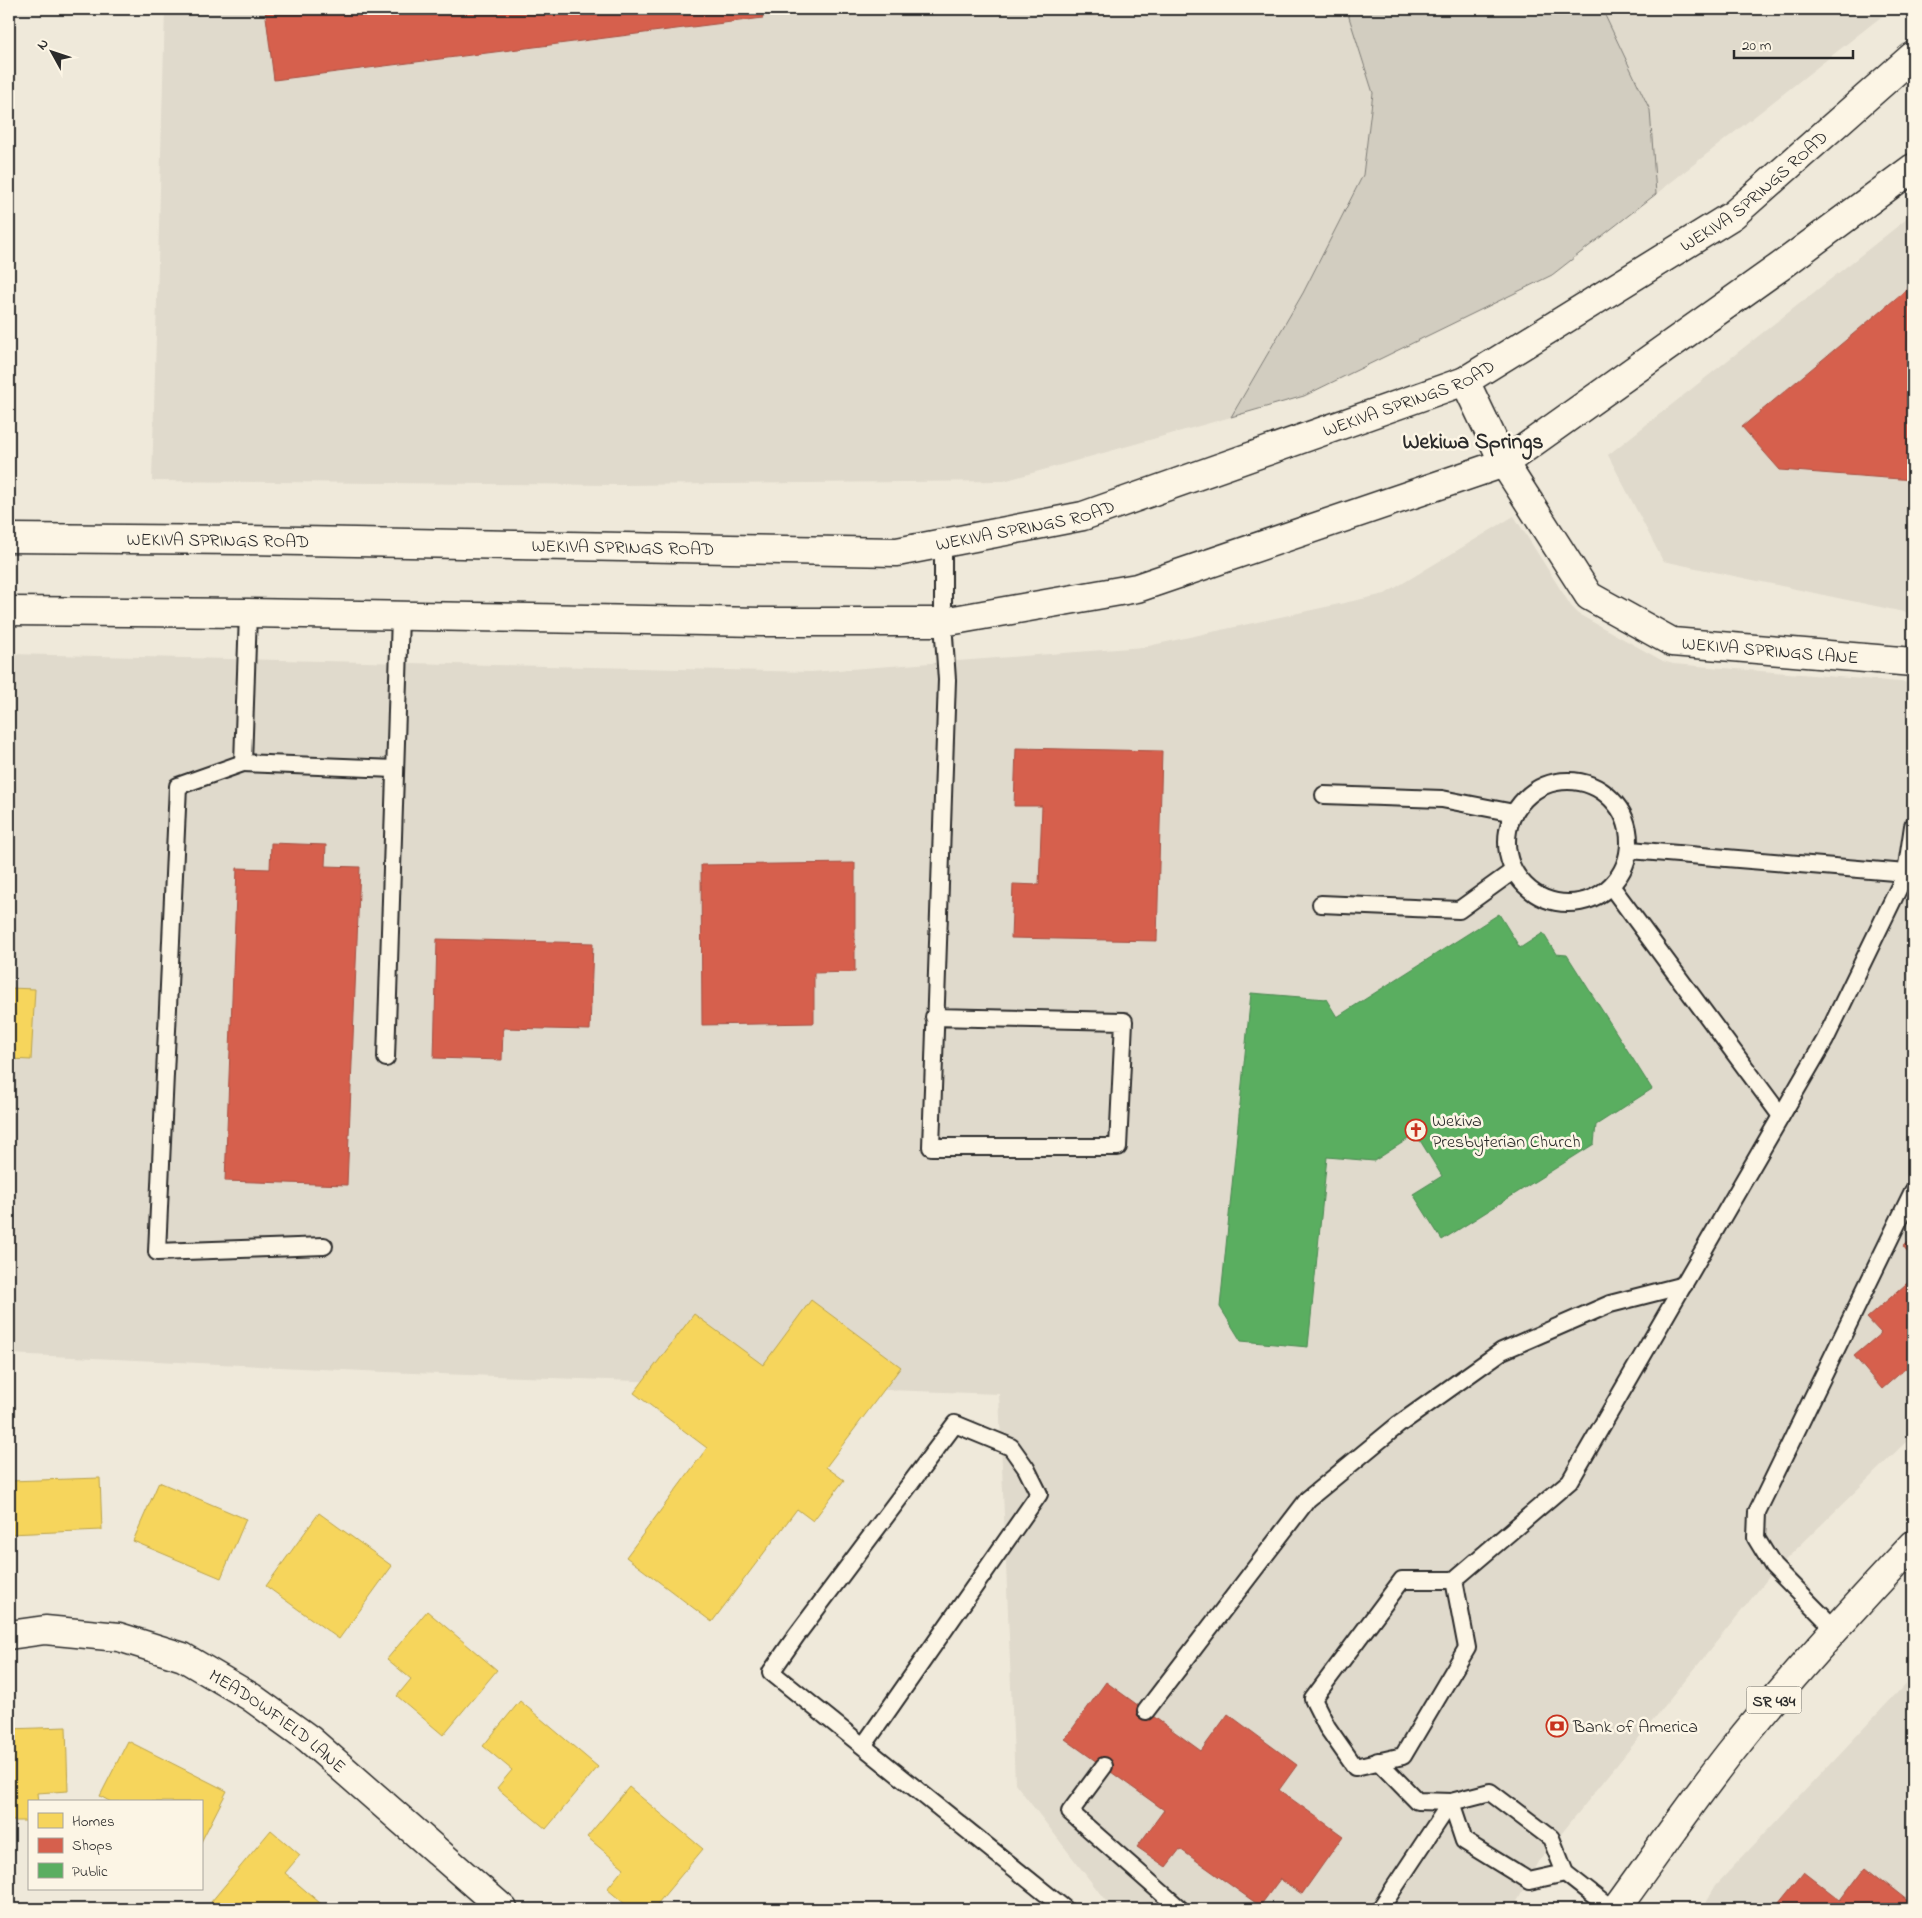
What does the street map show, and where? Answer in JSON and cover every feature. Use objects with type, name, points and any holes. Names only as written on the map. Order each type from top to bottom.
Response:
[{"type":"main road","name":"WEKIVA SPRINGS ROAD","points":[[9,538],[254,540],[897,552],[1083,516],[1465,381],[1733,215],[1913,56]]},
{"type":"main road","points":[[9,611],[762,622],[943,622],[1137,588],[1504,463],[1781,266],[1913,168]]},
{"type":"main road","name":"WEKIVA SPRINGS LANE","points":[[1465,381],[1504,463],[1589,596],[1672,642],[1913,662]]},
{"type":"main road","name":"SR 434","points":[[1616,1909],[1671,1830],[1730,1753],[1836,1630],[1913,1545]]},
{"type":"main road","name":"MEADOWFIELD LANE","points":[[9,1635],[44,1630],[119,1637],[183,1657],[250,1697],[309,1739],[503,1909]]},
{"type":"lane","points":[[934,1017],[1124,1020],[1118,1147],[931,1147],[934,1017],[947,680],[943,622],[943,543]]},
{"type":"lane","points":[[243,763],[248,613]]},
{"type":"lane","points":[[386,1058],[400,616]]},
{"type":"lane","points":[[324,1246],[157,1252],[178,786],[243,763],[395,769]]},
{"type":"lane","points":[[1566,781],[1587,783],[1606,793],[1620,809],[1629,829],[1630,850],[1623,871],[1612,886],[1596,898],[1578,904],[1558,903],[1540,898],[1525,886],[1513,871],[1507,853],[1507,834],[1514,813],[1527,796],[1545,785],[1566,781]]},
{"type":"lane","points":[[1324,795],[1442,799],[1514,813]]},
{"type":"lane","points":[[1454,1580],[1467,1648],[1403,1756],[1355,1767],[1328,1727],[1313,1699],[1402,1580],[1454,1580],[1570,1481],[1825,1040],[1906,873],[1913,826]]},
{"type":"lane","points":[[1630,850],[1906,873]]},
{"type":"lane","points":[[1321,904],[1459,910],[1513,871]]},
{"type":"lane","points":[[1612,886],[1781,1116]]},
{"type":"lane","points":[[1836,1630],[1773,1566],[1756,1538],[1757,1512],[1913,1191]]},
{"type":"lane","points":[[1146,1710],[1308,1499],[1398,1425],[1502,1351],[1610,1304],[1684,1286]]},
{"type":"lane","points":[[864,1745],[1039,1494],[1026,1468],[1011,1447],[956,1424],[796,1636],[772,1672],[1065,1909]]},
{"type":"lane","points":[[1378,1761],[1417,1801],[1450,1802],[1490,1792],[1551,1838],[1565,1873],[1611,1909]]},
{"type":"lane","points":[[1104,1766],[1070,1812],[1180,1909]]},
{"type":"lane","points":[[1450,1802],[1464,1841],[1529,1881],[1565,1873]]},
{"type":"lane","points":[[1380,1909],[1450,1802]]},
{"type":"shaded area","points":[[165,9],[1353,9],[1349,14],[1373,93],[1363,175],[1303,293],[1231,417],[1004,481],[616,485],[152,481]]},
{"type":"shaded area","points":[[1353,9],[1602,9],[1650,110],[1656,194],[1552,275],[1304,396],[1231,417],[1303,293],[1363,175],[1373,93],[1348,14]]},
{"type":"shaded area","points":[[1602,9],[1891,9],[1656,194],[1650,110]]},
{"type":"shaded area","points":[[1913,214],[1913,614],[1663,561],[1608,455]]},
{"type":"shaded area","points":[[1514,516],[1571,606],[1580,615],[1663,661],[1673,664],[1913,683],[1913,1435],[1773,1572],[1540,1860],[1513,1909],[1112,1909],[1015,1783],[999,1394],[385,1372],[9,1354],[9,654],[811,672],[1144,647],[1385,594]]},
{"type":"shaded area","points":[[1913,1676],[1913,1909],[1702,1909],[1716,1885]]},
{"type":"building: Homes","points":[[9,988],[35,989],[31,1060],[9,1059]]},
{"type":"building: Homes","points":[[811,1300],[901,1367],[826,1467],[844,1480],[813,1521],[797,1509],[712,1622],[626,1557],[707,1448],[634,1393],[694,1314],[763,1365]]},
{"type":"building: Homes","points":[[100,1478],[102,1530],[9,1534],[9,1481]]},
{"type":"building: Homes","points":[[159,1482],[246,1519],[221,1578],[133,1541]]},
{"type":"building: Homes","points":[[319,1513],[392,1566],[339,1639],[266,1586]]},
{"type":"building: Homes","points":[[427,1611],[497,1670],[443,1735],[397,1696],[411,1679],[387,1659]]},
{"type":"building: Homes","points":[[520,1701],[598,1767],[546,1829],[497,1788],[512,1770],[483,1746]]},
{"type":"building: Homes","points":[[66,1727],[68,1791],[37,1793],[38,1800],[28,1800],[28,1821],[9,1821],[9,1729]]},
{"type":"building: Homes","points":[[128,1741],[227,1791],[202,1840],[202,1800],[107,1800],[100,1796]]},
{"type":"building: Homes","points":[[629,1787],[703,1849],[653,1909],[631,1909],[607,1889],[624,1868],[587,1837]]},
{"type":"building: Homes","points":[[271,1830],[300,1855],[285,1873],[327,1909],[220,1909],[211,1902]]},
{"type":"building: Shops","points":[[265,9],[762,9],[763,18],[274,80]]},
{"type":"building: Shops","points":[[1913,284],[1913,480],[1780,470],[1742,427]]},
{"type":"building: Shops","points":[[1016,748],[1162,751],[1157,941],[1011,938],[1013,884],[1039,885],[1042,806],[1014,806]]},
{"type":"building: Shops","points":[[271,843],[326,845],[325,866],[360,867],[347,1185],[225,1181],[237,868],[270,869]]},
{"type":"building: Shops","points":[[855,863],[855,972],[814,973],[814,1023],[702,1025],[701,865]]},
{"type":"building: Shops","points":[[437,939],[593,943],[590,1030],[503,1028],[502,1060],[434,1058]]},
{"type":"building: Shops","points":[[1913,1237],[1913,1258],[1903,1246]]},
{"type":"building: Shops","points":[[1913,1278],[1913,1362],[1882,1389],[1854,1356],[1881,1333],[1867,1318]]},
{"type":"building: Shops","points":[[1106,1682],[1201,1751],[1228,1714],[1297,1765],[1279,1790],[1343,1836],[1302,1894],[1280,1879],[1260,1906],[1180,1849],[1166,1867],[1137,1847],[1164,1810],[1065,1739]]},
{"type":"building: Shops","points":[[1865,1867],[1908,1901],[1902,1909],[1774,1909],[1804,1872],[1840,1900]]},
{"type":"building: Public","name":"Wekiva Presbyterian Church","points":[[1499,914],[1520,948],[1543,933],[1556,954],[1567,955],[1652,1089],[1596,1125],[1594,1144],[1442,1240],[1413,1194],[1442,1176],[1416,1134],[1374,1161],[1327,1157],[1308,1347],[1241,1341],[1220,1307],[1251,993],[1326,999],[1337,1017]]},
{"type":"place","name":"Wekiva Presbyterian Church","points":[[1416,1130]]},
{"type":"place","name":"Bank of America","points":[[1557,1726]]},
{"type":"district","name":"Wekiwa Springs","points":[[1473,440]]}]
